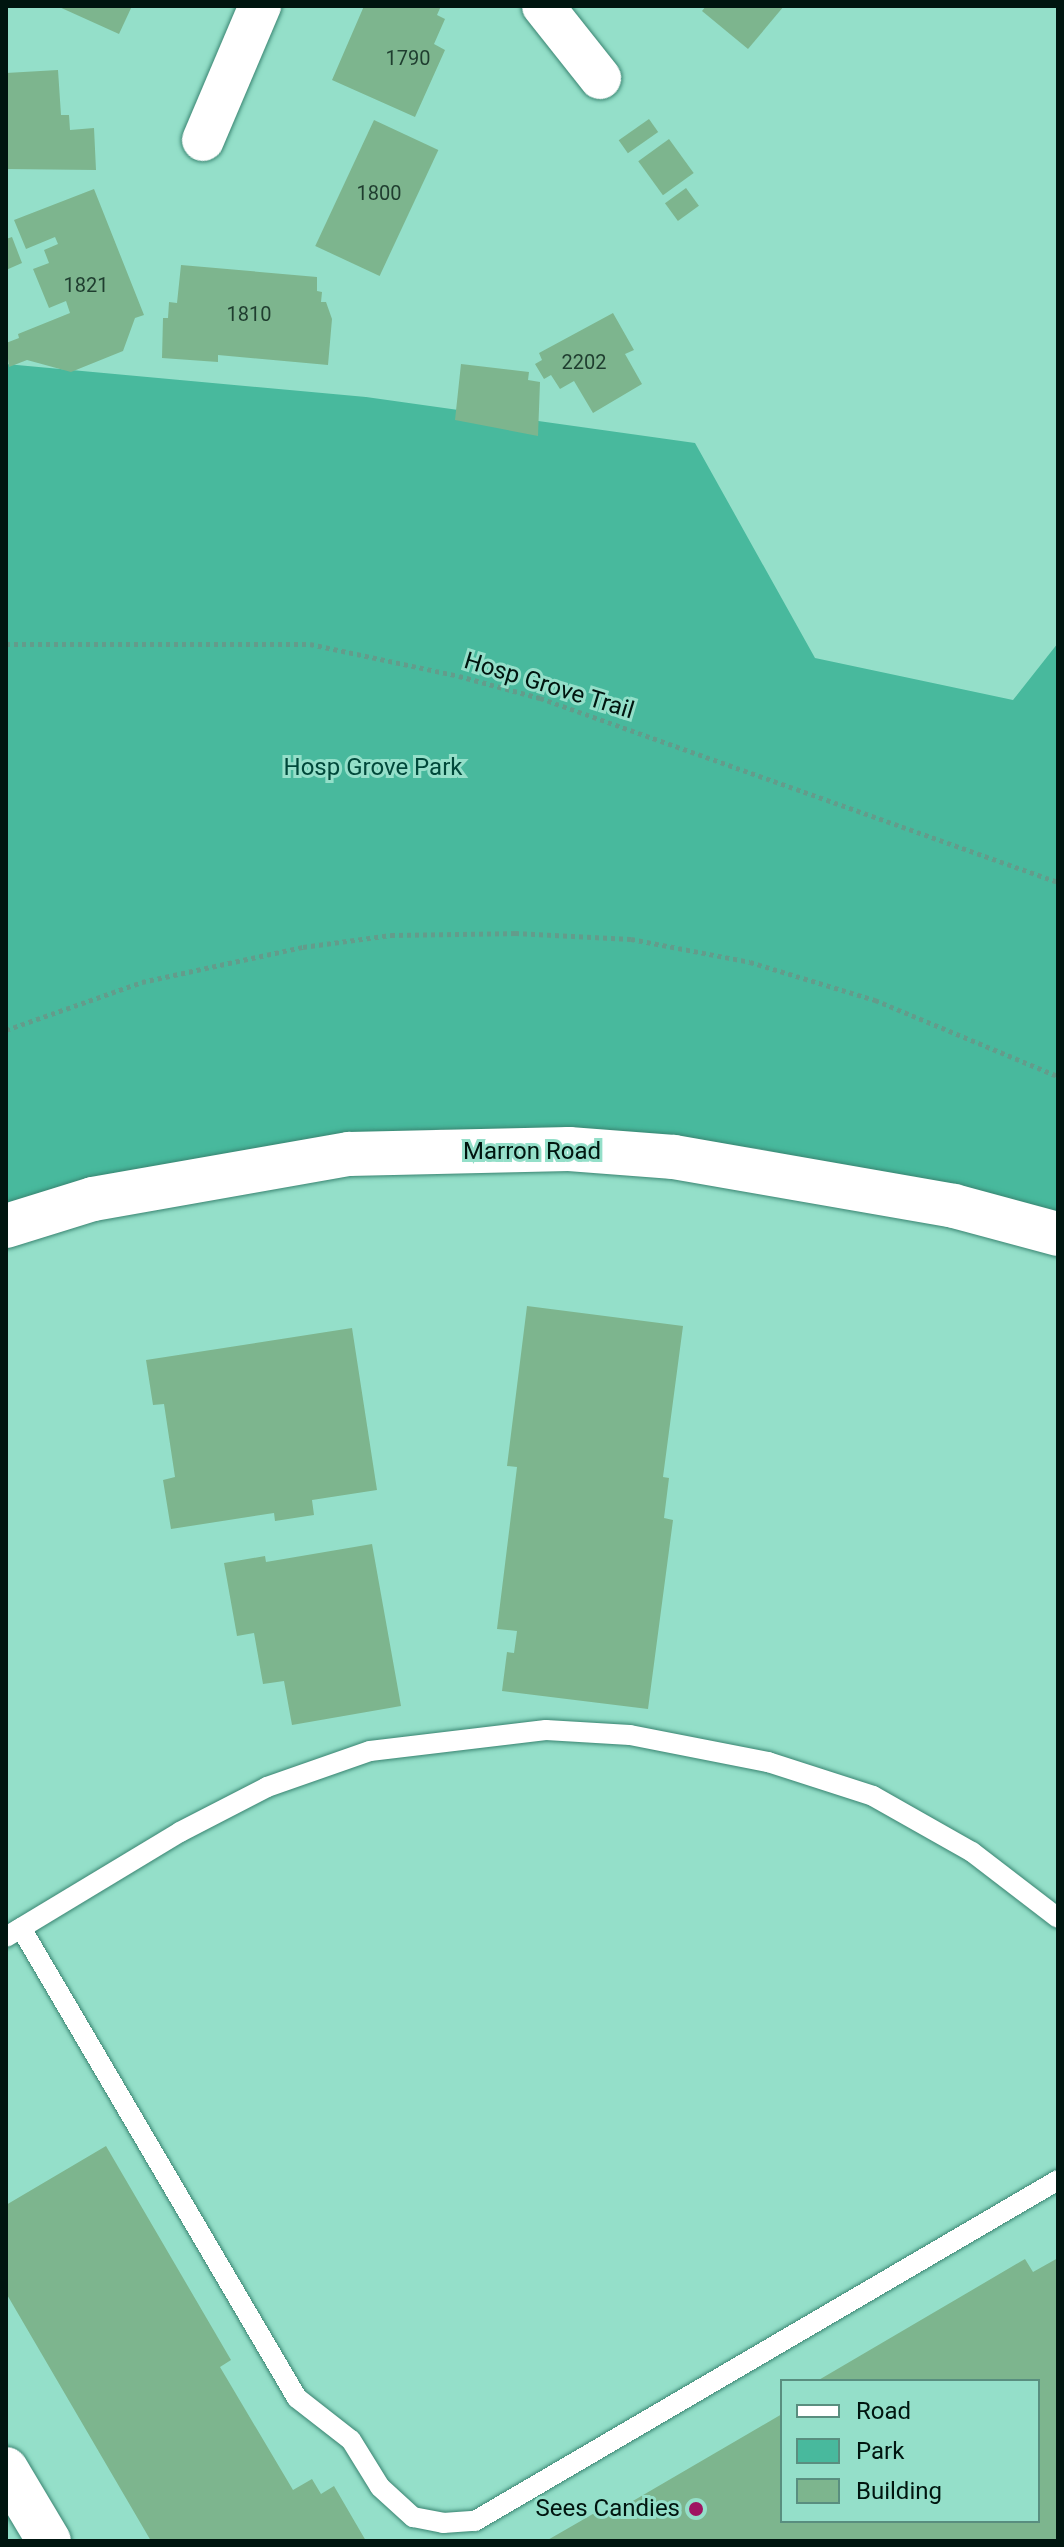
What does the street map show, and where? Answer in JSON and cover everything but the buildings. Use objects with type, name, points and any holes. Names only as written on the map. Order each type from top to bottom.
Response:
[{"type":"main road","name":"Marron Road","points":[[6,1226],[93,1199],[349,1154],[569,1149],[690,1160],[954,1206],[1058,1234]]},
{"type":"main road","points":[[6,2469],[49,2541]]},
{"type":"street","points":[[203,140],[260,6]]},
{"type":"street","points":[[543,6],[600,78]]},
{"type":"lane","points":[[1058,1918],[972,1852],[873,1796],[756,1760],[630,1735],[546,1730],[370,1751],[267,1787],[180,1832],[14,1932],[297,2398],[351,2440],[380,2487],[413,2517],[443,2523],[475,2521],[1058,2180]]},
{"type":"path","name":"Hosp Grove Trail","points":[[6,644],[310,644],[459,676],[540,698],[1058,882]]},
{"type":"path","points":[[6,1030],[142,982],[303,947],[391,935],[515,933],[631,939],[750,962],[875,1000],[1058,1076]]},
{"type":"green space","name":"Hosp Grove Park","points":[[6,364],[366,397],[695,443],[815,658],[1013,700],[1058,643],[1058,1215],[756,1148],[440,1129],[241,1154],[6,1211]]},
{"type":"place","name":"Sees Candies","points":[[696,2509]]}]
